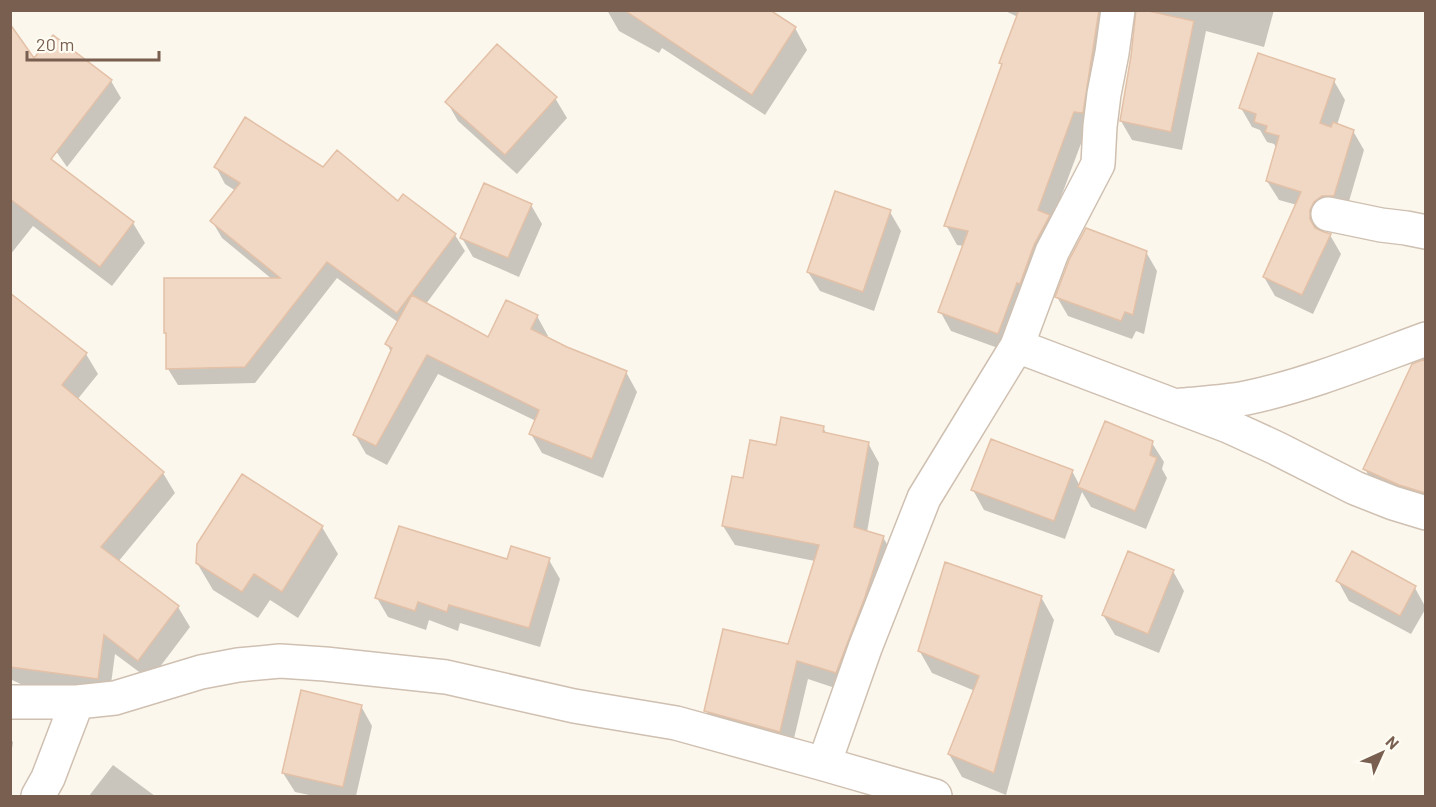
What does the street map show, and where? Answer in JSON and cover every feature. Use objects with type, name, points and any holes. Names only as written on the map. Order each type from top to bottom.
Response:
[{"type":"street","points":[[824,764],[865,648],[924,498],[1017,346],[1052,252],[1098,164],[1104,94],[1118,10]]},
{"type":"street","points":[[1328,214],[1425,232]]},
{"type":"street","points":[[1176,406],[1244,398],[1291,387],[1341,371],[1414,344],[1425,317]]},
{"type":"street","points":[[1017,346],[1176,406],[1257,440],[1355,488],[1425,513]]},
{"type":"street","points":[[10,702],[77,702],[115,698],[201,672],[238,665],[280,661],[325,664],[446,677],[574,706],[676,723],[935,796]]},
{"type":"street","points":[[38,796],[48,778],[77,702]]},
{"type":"building","points":[[624,10],[770,10],[796,27],[752,95]]},
{"type":"building","points":[[1019,10],[1099,10],[1083,113],[1074,112],[1038,210],[1050,215],[1034,245],[1020,284],[1017,283],[998,334],[938,312],[968,231],[944,226]]},
{"type":"building","points":[[1136,10],[1194,21],[1171,132],[1120,121]]},
{"type":"building","points":[[10,24],[34,58],[53,35],[112,80],[51,159],[134,222],[100,267],[10,199]]},
{"type":"building","points":[[497,44],[557,97],[505,155],[445,102]]},
{"type":"building","points":[[1258,53],[1335,79],[1320,123],[1331,127],[1333,122],[1354,130],[1334,196],[1322,196],[1314,202],[1310,210],[1310,219],[1315,228],[1331,234],[1302,295],[1263,277],[1301,192],[1266,181],[1279,136],[1265,132],[1267,126],[1254,122],[1256,114],[1239,108]]},
{"type":"building","points":[[245,117],[323,167],[337,150],[398,201],[403,194],[456,234],[397,313],[327,262],[245,367],[166,369],[164,278],[280,278],[210,221],[240,183],[214,167]]},
{"type":"building","points":[[484,183],[532,204],[508,258],[460,238]]},
{"type":"building","points":[[835,191],[891,210],[863,292],[807,272]]},
{"type":"building","points":[[1086,228],[1147,251],[1133,315],[1125,312],[1121,321],[1055,297],[1069,260]]},
{"type":"building","points":[[10,293],[87,353],[62,385],[164,472],[101,547],[179,606],[138,661],[104,635],[98,679],[10,667]]},
{"type":"building","points":[[412,295],[488,337],[506,300],[538,315],[531,329],[567,347],[627,371],[592,459],[529,434],[539,410],[427,355],[376,446],[353,435],[392,348],[385,344]]},
{"type":"building","points":[[1425,359],[1425,493],[1399,485],[1363,469],[1412,364]]},
{"type":"building","points":[[781,417],[824,426],[823,432],[869,442],[854,527],[884,536],[865,597],[836,673],[797,661],[780,732],[704,711],[723,629],[788,644],[819,545],[722,526],[732,476],[743,478],[750,440],[776,445]]},
{"type":"building","points":[[1105,421],[1153,441],[1150,455],[1157,458],[1135,511],[1078,487]]},
{"type":"building","points":[[991,439],[1073,470],[1054,521],[971,490]]},
{"type":"building","points":[[242,474],[323,526],[282,592],[254,574],[242,592],[196,563],[197,544]]},
{"type":"building","points":[[399,526],[507,559],[511,546],[550,558],[529,628],[449,605],[447,612],[418,602],[415,611],[375,598]]},
{"type":"building","points":[[1128,551],[1174,570],[1148,634],[1102,615]]},
{"type":"building","points":[[1352,551],[1416,586],[1400,616],[1336,581]]},
{"type":"building","points":[[945,562],[1042,596],[994,773],[948,754],[979,676],[918,651]]},
{"type":"building","points":[[301,690],[362,705],[343,787],[282,773]]}]
